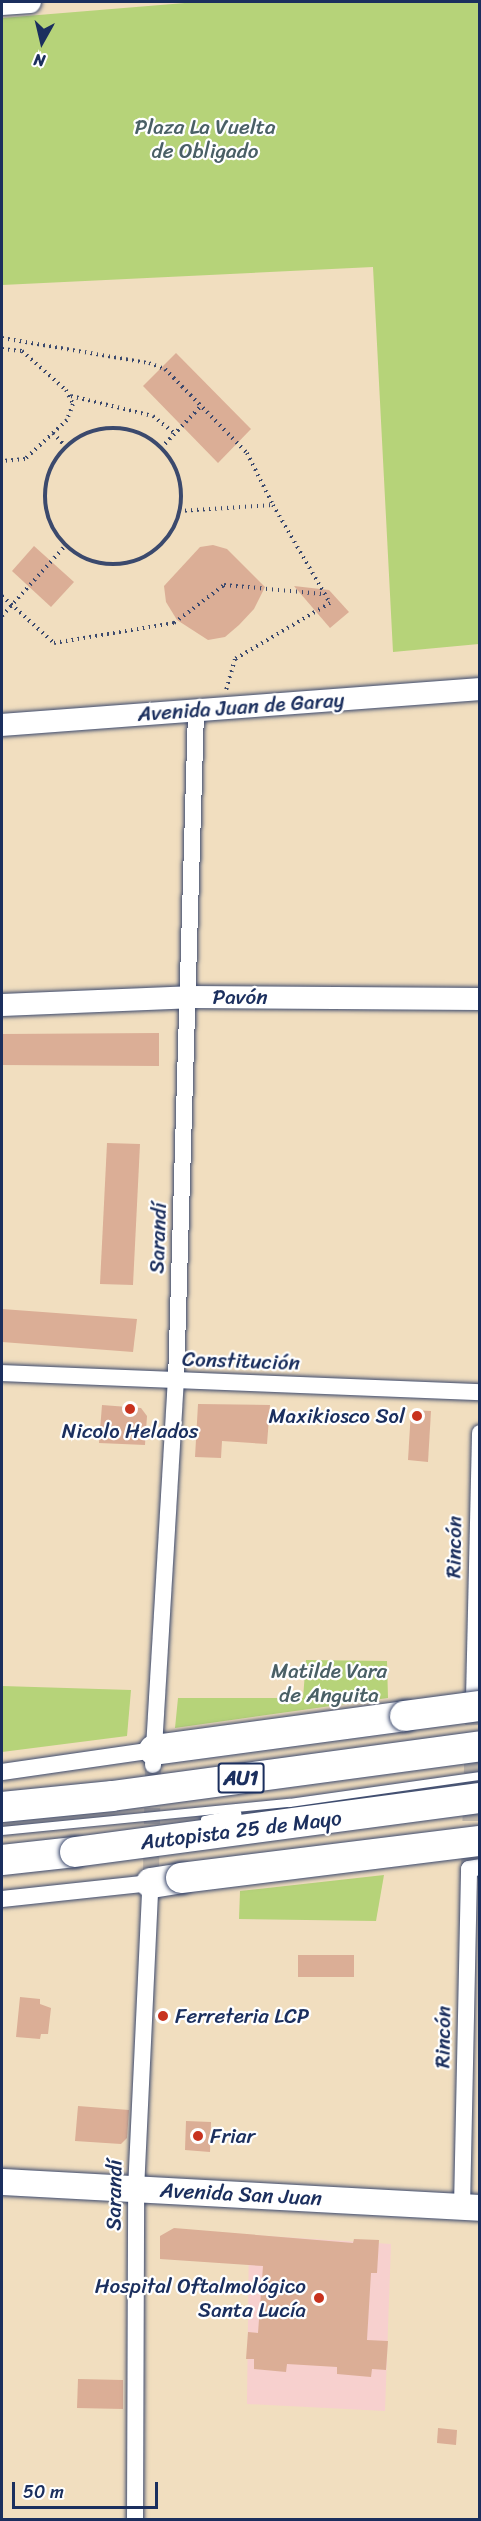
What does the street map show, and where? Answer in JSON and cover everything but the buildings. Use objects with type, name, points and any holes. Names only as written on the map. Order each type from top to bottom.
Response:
[{"type":"highway","points":[[154,1757],[477,1703]]},
{"type":"highway","name":"AU1","points":[[2,1807],[112,1796],[480,1746]]},
{"type":"highway","name":"Autopista 25 de Mayo","points":[[2,1860],[480,1798]]},
{"type":"highway","points":[[151,1878],[181,1878],[480,1841]]},
{"type":"main road","points":[[2,4],[30,2]]},
{"type":"main road","name":"Avenida Juan de Garay","points":[[2,725],[480,689]]},
{"type":"main road","name":"Pavón","points":[[2,1005],[189,997],[480,999]]},
{"type":"main road","name":"Avenida San Juan","points":[[2,2182],[471,2207]]},
{"type":"street","name":"Sarandí","points":[[154,1757],[176,1382],[196,711]]},
{"type":"street","name":"Constitución","points":[[2,1373],[176,1382],[480,1392]]},
{"type":"street","name":"Rincón","points":[[477,1703],[480,1433]]},
{"type":"street","points":[[2,1772],[154,1757]]},
{"type":"street","name":"Rincón","points":[[471,2207],[474,1868]]},
{"type":"street","name":"Sarandí","points":[[135,2520],[136,2190],[151,1878]]},
{"type":"street","points":[[2,1899],[151,1878]]},
{"type":"lane","points":[[2,1831],[290,1803],[480,1776]]},
{"type":"lane","points":[[182,1825],[290,1803]]},
{"type":"lane","points":[[75,1852],[160,1830]]},
{"type":"path","points":[[2,338],[14,345],[71,396],[153,416],[175,434]]},
{"type":"path","points":[[2,349],[14,345],[149,363],[165,369],[247,453],[273,505],[330,603],[236,659],[226,686],[225,709]]},
{"type":"path","points":[[2,461],[25,459],[53,433],[72,412],[71,396]]},
{"type":"path","points":[[161,448],[201,406]]},
{"type":"path","points":[[106,428],[129,429],[150,438],[161,448],[178,473],[182,496],[179,510],[167,538],[150,554],[129,563],[95,561],[65,546],[52,528],[45,507],[45,484],[52,463],[65,446],[84,433],[106,428]]},
{"type":"path","points":[[53,433],[65,446]]},
{"type":"path","points":[[179,510],[273,505]]},
{"type":"path","points":[[2,616],[65,546]]},
{"type":"path","points":[[2,596],[54,643],[174,623],[224,585],[325,594]]},
{"type":"shaded area","name":"Hospital Oftalmológico Santa Lucía","points":[[249,2235],[391,2244],[385,2411],[247,2404]]},
{"type":"green space","name":"Plaza La Vuelta de Obligado","points":[[197,2],[479,2],[479,644],[393,652],[373,267],[2,285],[2,18]]},
{"type":"green space","name":"Matilde Vara de Anguita","points":[[306,1660],[387,1661],[388,1698],[175,1728],[178,1698],[303,1698]]},
{"type":"green space","points":[[2,1686],[131,1690],[127,1736],[2,1752]]},
{"type":"green space","points":[[384,1875],[376,1921],[239,1919],[240,1891]]},
{"type":"tunnel","points":[[469,1869],[474,1702]]},
{"type":"tunnel","points":[[151,1872],[153,1765]]},
{"type":"place","name":"Nicolo Helados","points":[[130,1409]]},
{"type":"place","name":"Maxikiosco Sol","points":[[417,1416]]},
{"type":"place","name":"Ferreteria LCP","points":[[163,2016]]},
{"type":"place","name":"Friar","points":[[198,2136]]},
{"type":"place","name":"Hospital Oftalmológico Santa Lucía","points":[[319,2298]]}]
